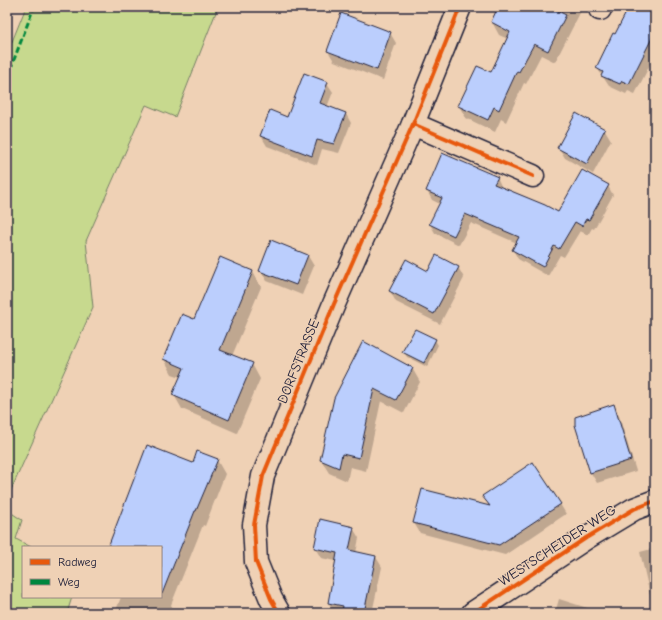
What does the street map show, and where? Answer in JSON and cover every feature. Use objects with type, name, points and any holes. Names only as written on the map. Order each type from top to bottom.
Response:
[{"type":"street","name":"DORFSTRASSE","points":[[279,613],[271,599],[256,562],[254,525],[263,476],[334,304],[413,124],[460,7]]},
{"type":"street","points":[[413,124],[533,176]]},
{"type":"street","name":"WESTSCHEIDER WEG","points":[[473,613],[586,538],[634,509],[655,501]]},
{"type":"green space","points":[[26,7],[218,7],[175,117],[146,105],[86,241],[93,307],[7,499],[7,54]]},
{"type":"green space","points":[[7,510],[22,520],[16,539],[29,546],[22,546],[22,598],[72,598],[67,613],[7,613]]},
{"type":"building","points":[[498,7],[550,7],[566,15],[548,51],[534,44],[519,72],[517,71],[499,110],[494,107],[488,120],[458,106],[477,66],[491,72],[510,32],[491,22]]},
{"type":"building","points":[[629,7],[655,7],[655,32],[629,84],[622,81],[620,84],[601,76],[603,72],[596,68],[613,33],[615,34]]},
{"type":"building","points":[[341,13],[391,32],[377,70],[327,51]]},
{"type":"building","points":[[304,73],[328,82],[320,103],[346,113],[334,144],[317,140],[312,156],[260,136],[270,110],[287,117]]},
{"type":"building","points":[[576,113],[605,129],[587,164],[557,148]]},
{"type":"building","points":[[442,153],[498,177],[494,184],[545,205],[558,212],[582,170],[609,185],[589,220],[586,219],[582,226],[575,222],[559,249],[554,246],[543,267],[512,250],[519,237],[465,214],[454,236],[429,224],[442,198],[426,191]]},
{"type":"building","points":[[271,240],[308,255],[296,285],[259,271]]},
{"type":"building","points":[[436,255],[459,267],[434,314],[389,291],[406,259],[428,271]]},
{"type":"building","points":[[220,257],[253,271],[220,350],[253,363],[229,420],[172,395],[184,368],[163,359],[182,314],[194,319]]},
{"type":"building","points":[[415,329],[436,339],[424,363],[402,352]]},
{"type":"building","points":[[363,341],[413,368],[396,400],[374,389],[359,458],[342,454],[339,468],[320,460],[334,398]]},
{"type":"building","points":[[614,404],[631,460],[590,473],[575,425],[575,417]]},
{"type":"building","points":[[147,445],[193,463],[197,451],[218,459],[195,511],[162,594],[162,546],[108,546]]},
{"type":"building","points":[[533,462],[561,504],[499,545],[413,523],[422,489],[490,506],[482,496]]},
{"type":"building","points":[[320,519],[354,527],[349,550],[376,556],[364,613],[342,613],[343,606],[328,603],[337,553],[314,548]]},
{"type":"marked path","points":[[7,78],[34,7]]},
{"type":"cycle path","points":[[279,613],[271,599],[256,562],[254,525],[263,476],[334,304],[413,124],[460,7]]},
{"type":"cycle path","points":[[413,124],[533,176]]},
{"type":"cycle path","points":[[473,613],[586,538],[634,509],[655,501]]}]
